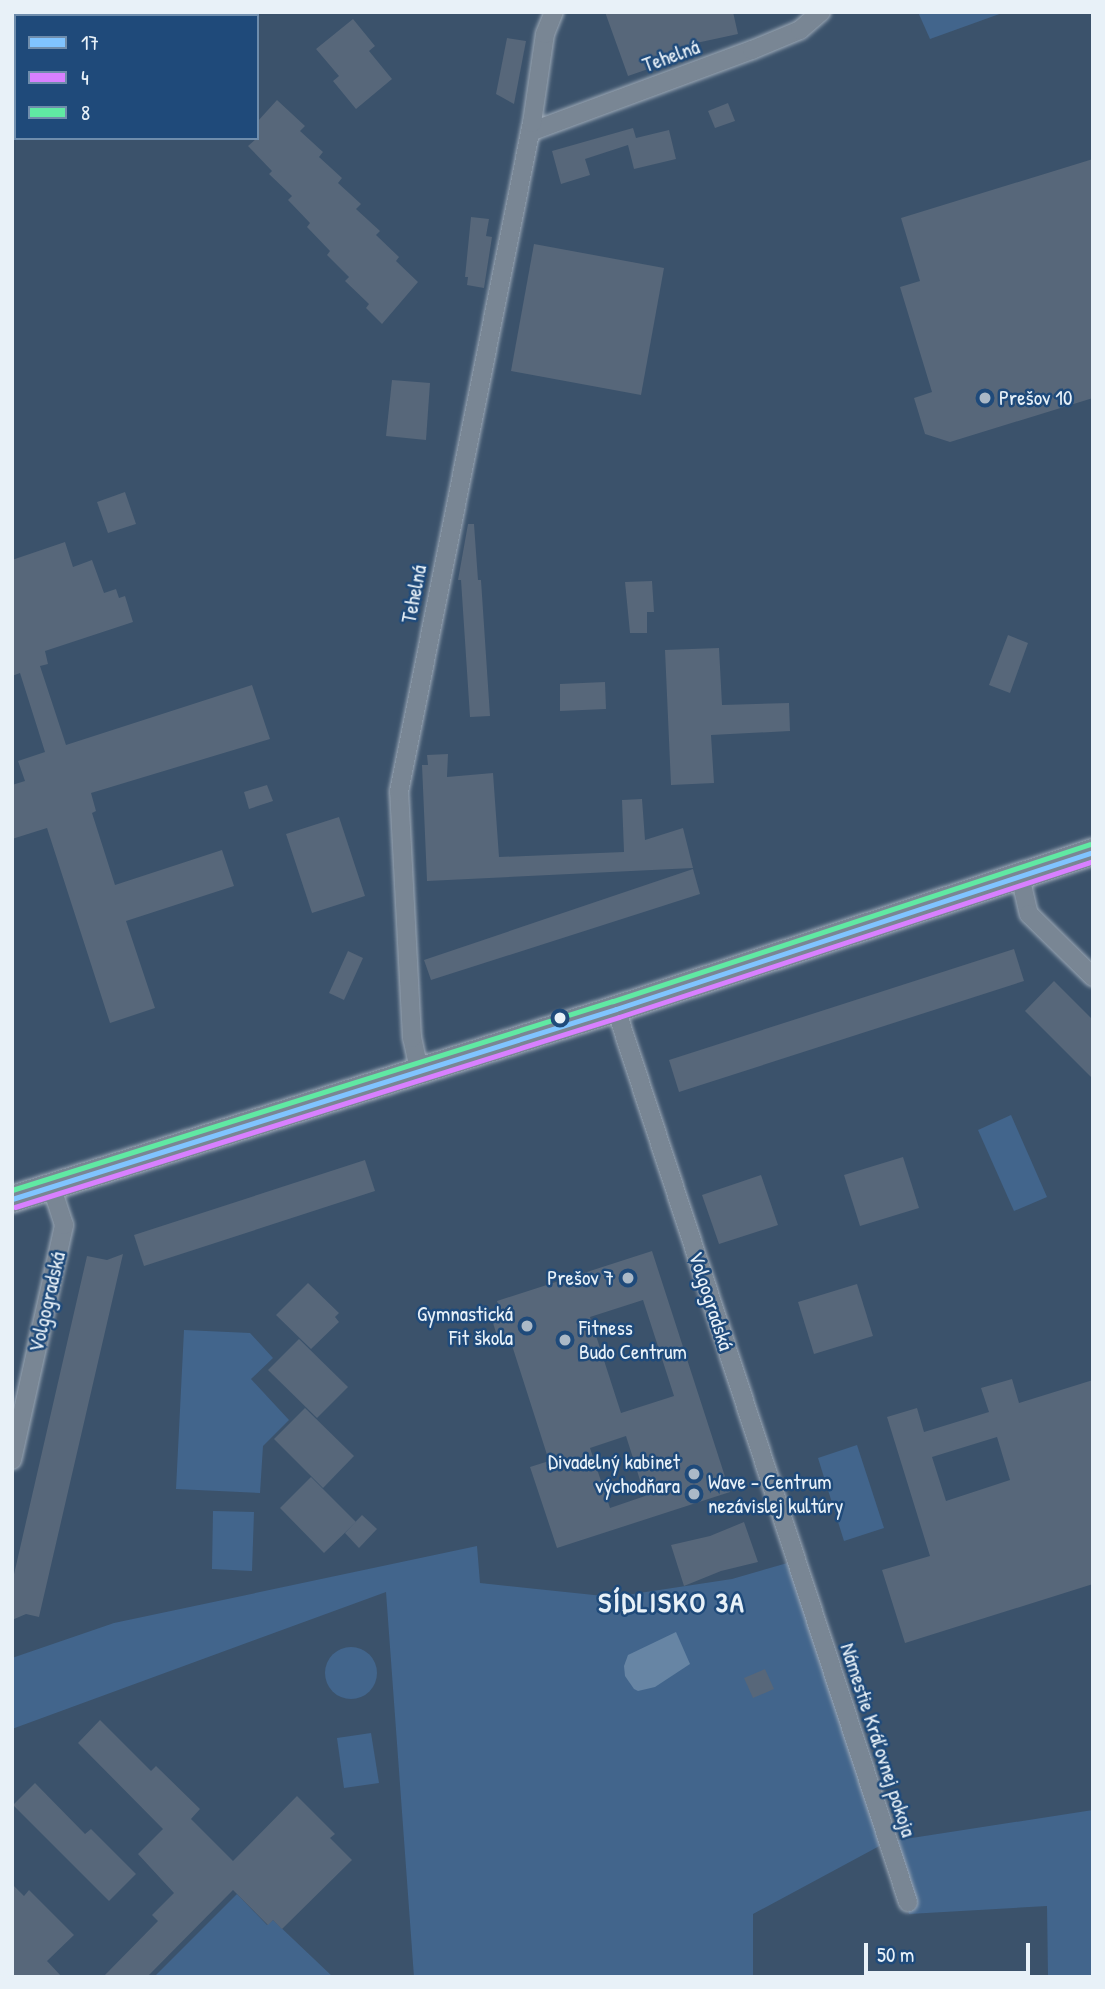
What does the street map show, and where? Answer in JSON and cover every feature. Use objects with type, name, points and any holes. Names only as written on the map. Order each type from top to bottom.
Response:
[{"type":"street","name":"Tehelná","points":[[419,1070],[412,1038],[399,792],[530,132],[545,34],[554,12]]},
{"type":"street","name":"Tehelná","points":[[530,132],[768,44],[800,30],[821,12]]},
{"type":"street","points":[[12,1199],[616,1009],[1093,852]]},
{"type":"street","points":[[1020,876],[1029,914],[1093,977]]},
{"type":"street","name":"Volgogradská","points":[[616,1009],[805,1592]]},
{"type":"street","name":"Volgogradská","points":[[12,1460],[64,1226],[52,1187]]},
{"type":"street","name":"Námestie Kráľovnej pokoja","points":[[805,1592],[908,1902]]},
{"type":"shaded area","points":[[918,12],[1005,12],[930,39]]},
{"type":"shaded area","points":[[1011,1115],[1047,1197],[1014,1211],[978,1130]]},
{"type":"shaded area","points":[[184,1330],[250,1333],[273,1358],[251,1379],[289,1420],[263,1446],[260,1493],[176,1489]]},
{"type":"shaded area","points":[[857,1445],[884,1528],[844,1541],[818,1458]]},
{"type":"shaded area","points":[[213,1511],[254,1512],[252,1571],[212,1569]]},
{"type":"shaded area","points":[[477,1546],[480,1583],[613,1597],[732,1579],[791,1562],[886,1842],[1093,1810],[1093,1977],[1048,1977],[1047,1906],[909,1914],[885,1843],[753,1914],[753,1977],[414,1977],[386,1592],[12,1729],[12,1658],[114,1623]]},
{"type":"shaded area","points":[[676,1632],[690,1664],[655,1687],[638,1691],[634,1689],[625,1676],[624,1666],[628,1655]]},
{"type":"shaded area","points":[[351,1647],[370,1654],[377,1673],[370,1692],[351,1699],[332,1692],[325,1673],[332,1654]]},
{"type":"shaded area","points":[[371,1733],[379,1783],[344,1788],[337,1738]]},
{"type":"shaded area","points":[[237,1894],[267,1925],[273,1920],[333,1977],[154,1977]]},
{"type":"building","points":[[605,12],[733,12],[738,34],[673,48],[677,59],[628,76]]},
{"type":"building","points":[[353,19],[375,46],[369,51],[392,79],[356,109],[333,81],[339,76],[316,49]]},
{"type":"building","points":[[507,38],[526,41],[514,104],[496,94]]},
{"type":"building","points":[[277,100],[305,126],[300,131],[323,152],[319,157],[342,178],[338,183],[361,204],[356,209],[380,231],[376,235],[399,257],[396,261],[418,282],[382,324],[366,308],[369,304],[345,281],[349,277],[327,255],[330,251],[307,227],[310,223],[288,200],[292,196],[269,174],[272,171],[248,146],[259,140],[259,120]]},
{"type":"building","points":[[728,103],[735,121],[715,128],[708,111]]},
{"type":"building","points":[[633,128],[636,138],[669,130],[676,159],[634,169],[628,145],[585,159],[590,175],[561,184],[552,151]]},
{"type":"building","points":[[1093,159],[1093,398],[950,442],[925,434],[914,398],[932,392],[900,287],[920,281],[901,218]]},
{"type":"building","points":[[471,217],[489,219],[486,236],[492,237],[484,288],[467,285],[468,277],[465,277]]},
{"type":"building","points":[[534,244],[664,268],[641,395],[511,371]]},
{"type":"building","points":[[392,380],[430,383],[426,440],[386,436]]},
{"type":"building","points":[[125,492],[136,524],[108,533],[97,502]]},
{"type":"building","points":[[468,524],[474,524],[478,580],[481,580],[490,716],[470,717],[461,580],[458,580]]},
{"type":"building","points":[[65,542],[73,567],[92,560],[104,593],[116,589],[119,598],[125,596],[133,622],[45,651],[48,664],[40,666],[66,745],[252,685],[270,739],[91,793],[96,811],[92,813],[115,885],[222,850],[234,886],[126,921],[155,1008],[110,1023],[47,828],[12,839],[12,785],[25,781],[18,761],[45,752],[20,673],[12,676],[12,560]]},
{"type":"building","points":[[652,581],[654,612],[647,612],[647,633],[630,633],[625,582]]},
{"type":"building","points":[[1008,635],[1028,643],[1010,693],[989,685]]},
{"type":"building","points":[[719,648],[722,705],[789,703],[790,731],[711,735],[714,783],[671,785],[665,650]]},
{"type":"building","points":[[605,682],[606,709],[560,711],[560,684]]},
{"type":"building","points":[[448,754],[447,777],[493,773],[499,857],[624,852],[622,800],[642,799],[645,840],[683,828],[693,868],[427,881],[422,765],[428,765],[427,755]]},
{"type":"building","points":[[267,785],[273,801],[249,809],[244,792]]},
{"type":"building","points":[[339,817],[365,896],[312,913],[286,834]]},
{"type":"building","points":[[693,869],[700,894],[431,980],[424,960]]},
{"type":"building","points":[[1014,949],[1024,981],[679,1092],[669,1060]]},
{"type":"building","points":[[348,951],[363,958],[344,1000],[329,993]]},
{"type":"building","points":[[1054,981],[1093,1020],[1093,1079],[1025,1011]]},
{"type":"building","points":[[903,1157],[919,1208],[860,1226],[844,1175]]},
{"type":"building","points":[[365,1160],[375,1191],[144,1266],[134,1235]]},
{"type":"building","points":[[761,1175],[778,1225],[719,1244],[702,1195]]},
{"type":"building","points":[[652,1251],[730,1492],[557,1548],[530,1467],[549,1461],[509,1336],[498,1339],[493,1323],[503,1319],[497,1301]],"holes":[[[643,1300],[674,1396],[621,1413],[590,1317]],[[626,1436],[645,1496],[610,1508],[590,1448]]]},
{"type":"building","points":[[123,1254],[39,1617],[26,1614],[12,1620],[12,1583],[87,1256],[107,1260]]},
{"type":"building","points":[[308,1283],[339,1313],[335,1317],[339,1322],[311,1349],[276,1315]]},
{"type":"building","points":[[857,1284],[873,1336],[814,1354],[798,1302]]},
{"type":"building","points":[[299,1339],[348,1387],[317,1418],[268,1370]]},
{"type":"building","points":[[1012,1379],[1019,1403],[1093,1380],[1093,1584],[905,1643],[882,1570],[930,1556],[887,1417],[917,1408],[924,1432],[989,1412],[981,1388]],"holes":[[[997,1437],[1010,1480],[946,1501],[932,1457]]]},
{"type":"building","points":[[305,1408],[354,1456],[323,1488],[274,1439]]},
{"type":"building","points":[[311,1477],[356,1522],[324,1553],[280,1508]]},
{"type":"building","points":[[362,1515],[377,1529],[359,1548],[345,1533]]},
{"type":"building","points":[[744,1522],[758,1562],[721,1571],[684,1586],[671,1545],[710,1536]]},
{"type":"building","points":[[765,1669],[774,1689],[753,1698],[744,1678]]},
{"type":"building","points":[[100,1720],[151,1771],[156,1766],[200,1809],[191,1819],[233,1861],[297,1796],[335,1834],[330,1838],[352,1860],[282,1929],[273,1920],[268,1925],[233,1890],[147,1977],[103,1977],[158,1921],[152,1915],[174,1893],[138,1854],[163,1829],[78,1743]]},
{"type":"building","points":[[35,1783],[85,1834],[91,1829],[136,1874],[109,1901],[13,1805]]},
{"type":"building","points":[[12,1884],[24,1896],[29,1890],[74,1935],[47,1961],[62,1977],[12,1977]]},
{"type":"transit line","name":"8","points":[[12,1190],[613,1001],[1090,844]]},
{"type":"transit line","name":"17","points":[[12,1199],[616,1009],[1093,852]]},
{"type":"transit line","name":"4","points":[[15,1207],[619,1017],[1093,861]]},
{"type":"place","name":"Prešov 10","points":[[985,398]]},
{"type":"place","name":"Prešov 7","points":[[628,1278]]},
{"type":"place","name":"Gymnastická Fit škola","points":[[527,1326]]},
{"type":"place","name":"Fitness Budo Centrum","points":[[565,1340]]},
{"type":"place","name":"Divadelný kabinet východňara","points":[[694,1474]]},
{"type":"place","name":"Wave - Centrum nezávislej kultúry","points":[[694,1494]]},
{"type":"district","name":"SÍDLISKO 3A","points":[[672,1602]]}]
